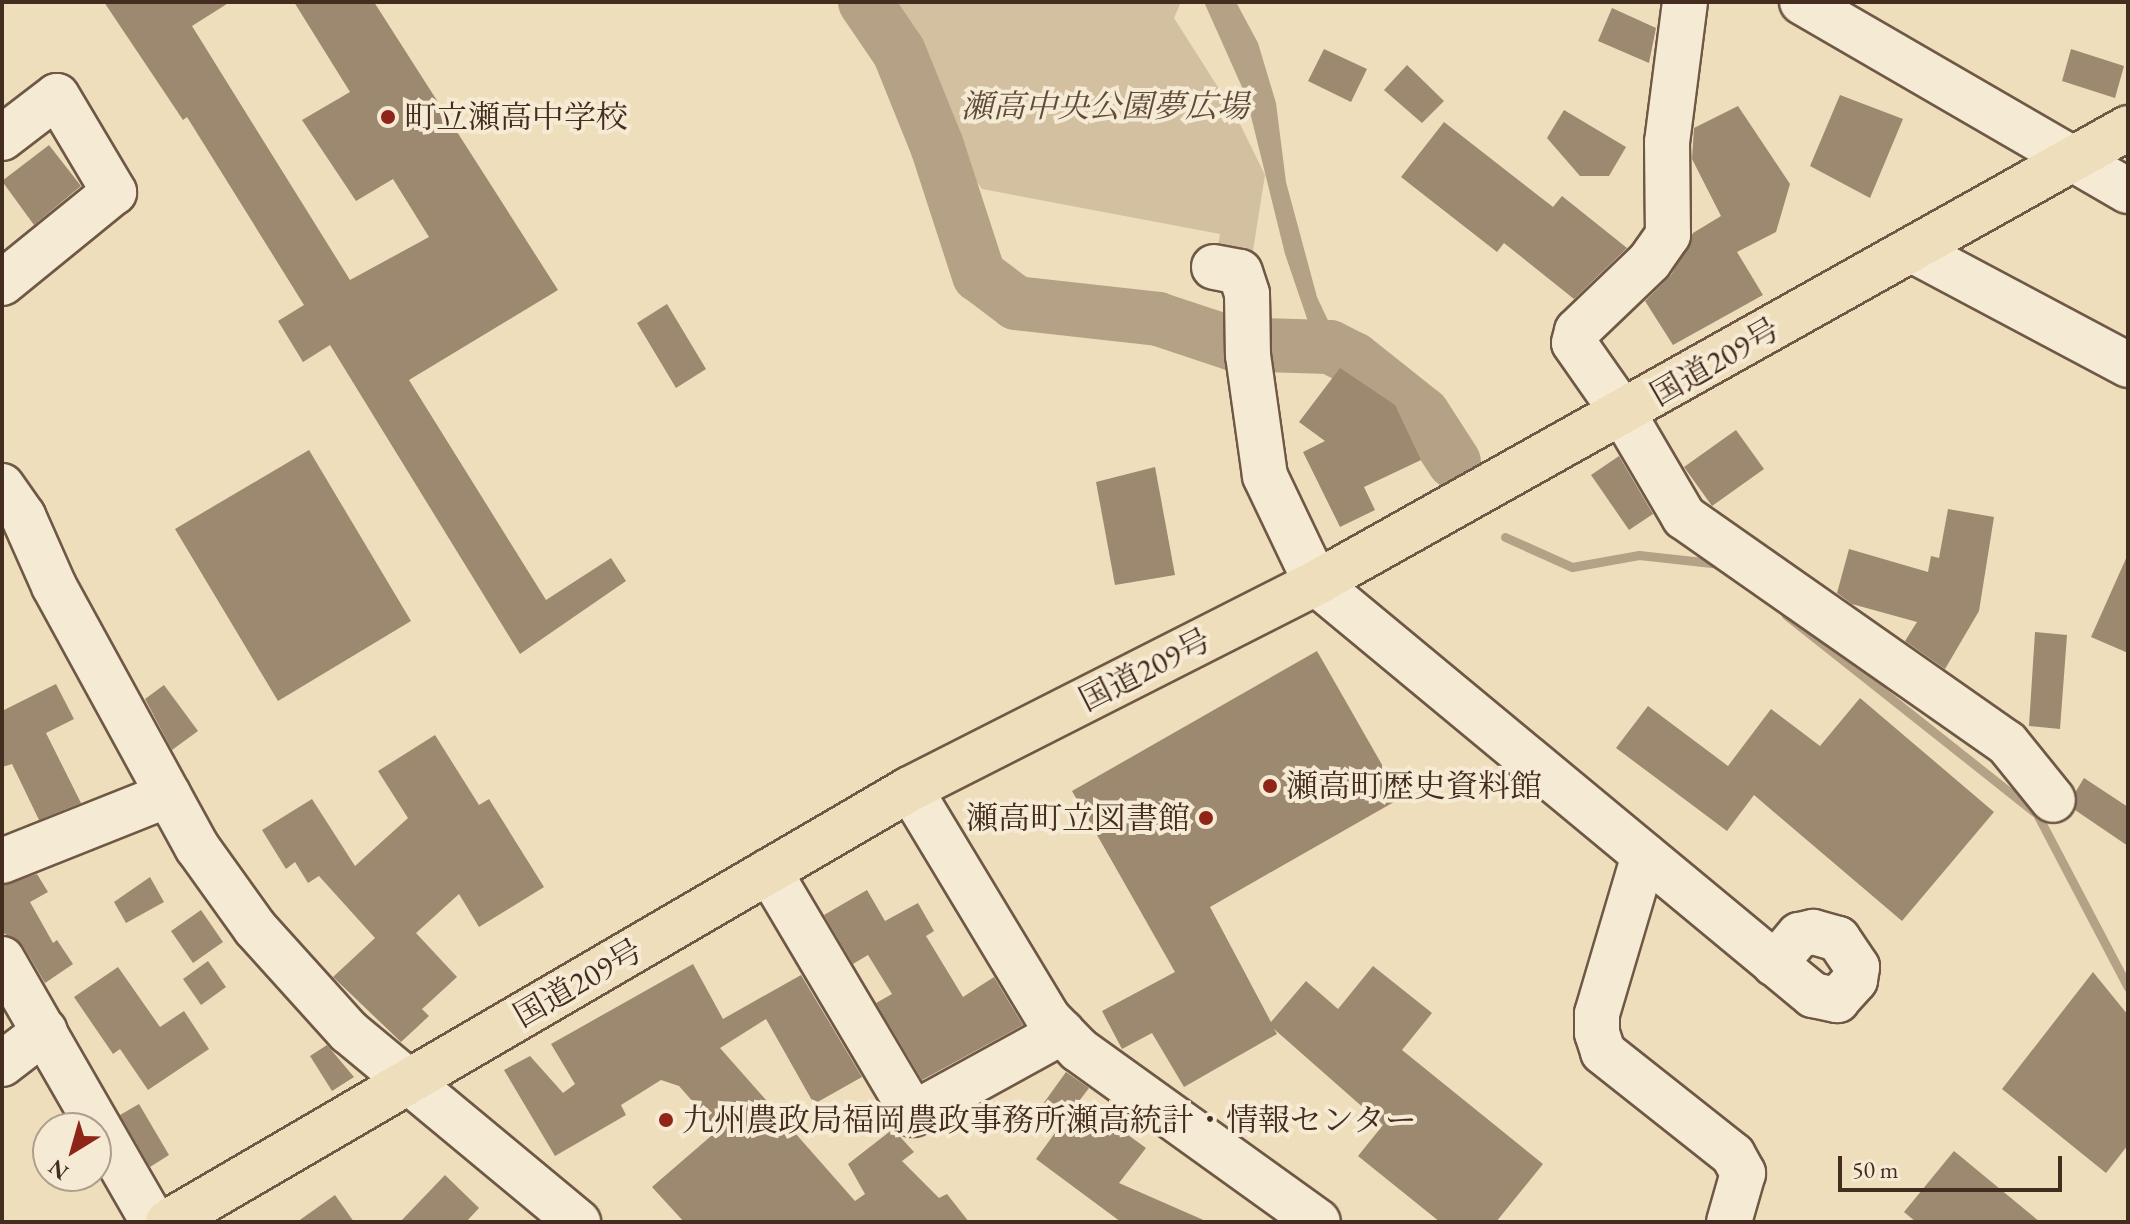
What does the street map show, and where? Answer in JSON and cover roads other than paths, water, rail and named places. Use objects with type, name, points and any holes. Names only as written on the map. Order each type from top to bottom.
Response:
[{"type":"highway","name":"国道209号","points":[[168,1222],[910,789],[1316,583],[2128,128]]},
{"type":"street","points":[[1685,2],[1667,142],[1668,235],[1650,261],[1577,331],[1574,343],[1623,413],[1684,517],[2007,743],[2053,800]]},
{"type":"street","points":[[1802,2],[2128,191]]},
{"type":"street","points":[[2,138],[57,96],[114,192],[2,283]]},
{"type":"street","points":[[1912,250],[2128,365]]},
{"type":"street","points":[[1214,267],[1240,272],[1247,294],[1248,355],[1265,476],[1316,583],[1775,964]]},
{"type":"street","points":[[2,486],[23,516],[122,713],[197,847],[255,928],[349,1032],[578,1222]]},
{"type":"street","points":[[910,789],[1049,1019],[1261,1205],[1318,1222]]},
{"type":"street","points":[[2,861],[168,795]]},
{"type":"street","points":[[1644,855],[1597,1014],[1597,1033],[1603,1052],[1733,1155],[1743,1173],[1729,1222]]},
{"type":"street","points":[[769,871],[913,1114],[1062,1032]]},
{"type":"street","points":[[2,959],[153,1222]]},
{"type":"street","points":[[2,1064],[45,1031]]},
{"type":"waterway","points":[[865,2],[899,52],[937,146],[979,275],[1016,303],[1158,319],[1233,344],[1330,347],[1354,359],[1423,414],[1454,462]]},
{"type":"waterway","points":[[1505,537],[1572,567],[1639,555],[1721,564]]},
{"type":"waterway","points":[[1786,615],[2037,814],[2128,987]]},
{"type":"place","name":"町立瀬高中学校","points":[[388,117]]},
{"type":"place","name":"瀬高町歴史資料館","points":[[1270,786]]},
{"type":"place","name":"瀬高町立図書館","points":[[1206,818]]},
{"type":"place","name":"九州農政局福岡農政事務所瀬高統計・情報センター","points":[[666,1120]]},
{"type":"park label","name":"瀬高中央公園夢広場","points":[[1105,106]]}]
